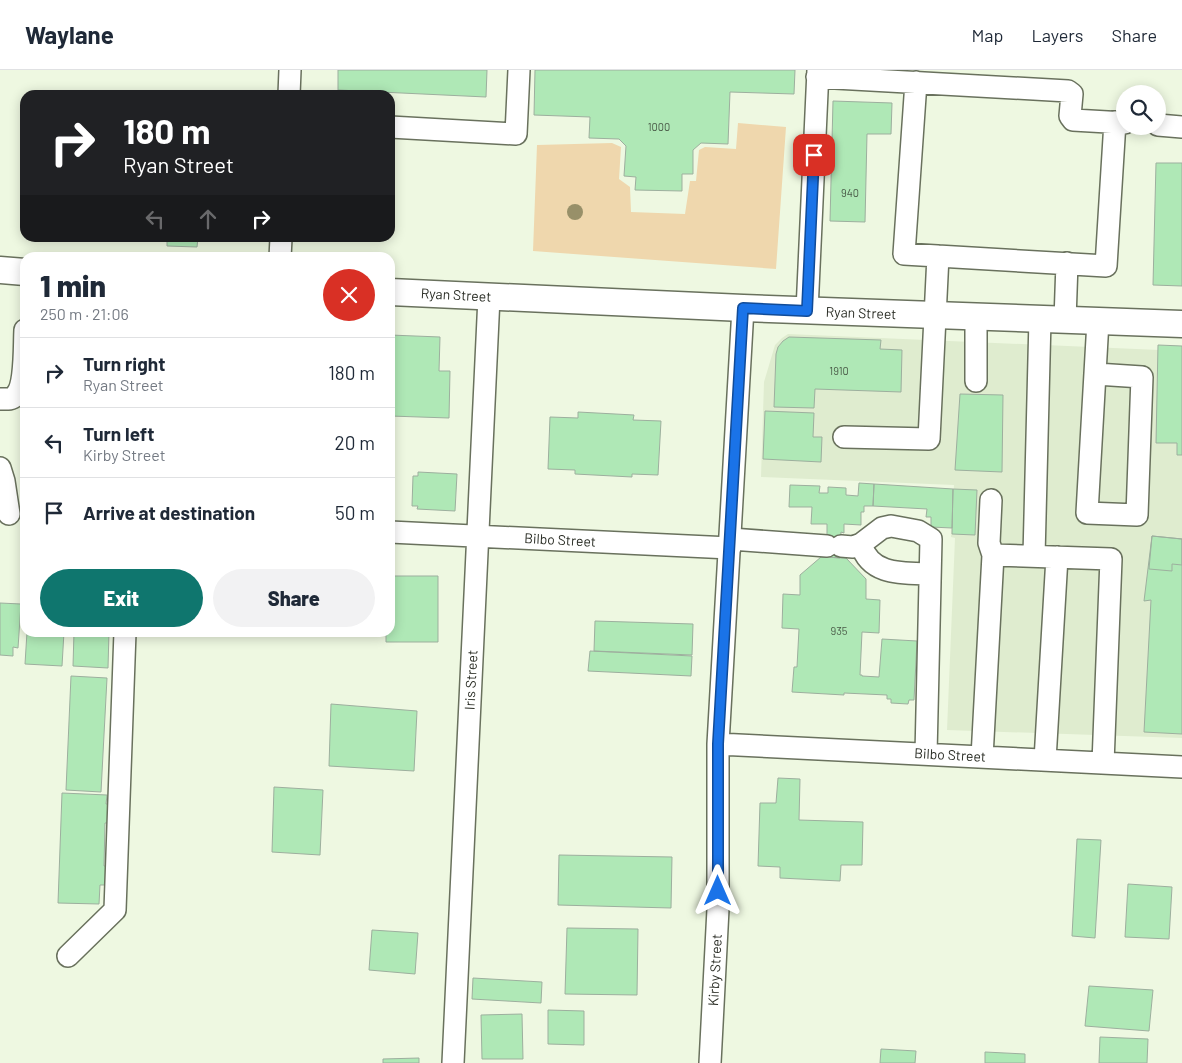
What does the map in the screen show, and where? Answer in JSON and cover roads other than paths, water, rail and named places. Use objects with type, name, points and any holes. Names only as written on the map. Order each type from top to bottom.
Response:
[{"type":"main road","points":[[0,270],[20,272]]},
{"type":"main road","name":"Ryan Street","points":[[395,292],[807,311],[1182,324]]},
{"type":"street","points":[[289,90],[290,70]]},
{"type":"street","points":[[395,127],[516,134],[519,70]]},
{"type":"street","points":[[807,311],[818,74],[1068,91],[1072,94],[1070,116],[1073,120],[1116,123]]},
{"type":"street","points":[[916,82],[904,254],[1106,266],[1119,135]]},
{"type":"street","points":[[1166,125],[1182,126]]},
{"type":"street","points":[[844,437],[930,439],[938,256]]},
{"type":"street","points":[[1034,556],[1052,319],[1067,263]]},
{"type":"street","name":"Iris Street","points":[[453,1063],[489,296]]},
{"type":"street","name":"Kirby Street","points":[[710,1063],[718,910],[718,744],[743,308]]},
{"type":"street","points":[[976,316],[976,381]]},
{"type":"street","points":[[1096,374],[1142,377],[1136,515],[1087,513],[1098,321]]},
{"type":"street","points":[[0,398],[8,399],[14,397],[20,390]]},
{"type":"street","points":[[0,468],[11,514]]},
{"type":"street","points":[[982,757],[993,555],[989,543],[991,500]]},
{"type":"street","points":[[843,545],[891,526],[918,531],[931,539],[926,754]]},
{"type":"street","name":"Bilbo Street","points":[[395,532],[730,544],[843,545]]},
{"type":"street","points":[[843,545],[863,552],[872,563],[882,569],[900,573],[930,574]]},
{"type":"street","points":[[993,555],[1111,559],[1104,763]]},
{"type":"street","points":[[1045,760],[1057,557]]},
{"type":"street","points":[[68,956],[115,910],[125,637]]},
{"type":"street","name":"Bilbo Street","points":[[718,744],[1182,767]]}]
